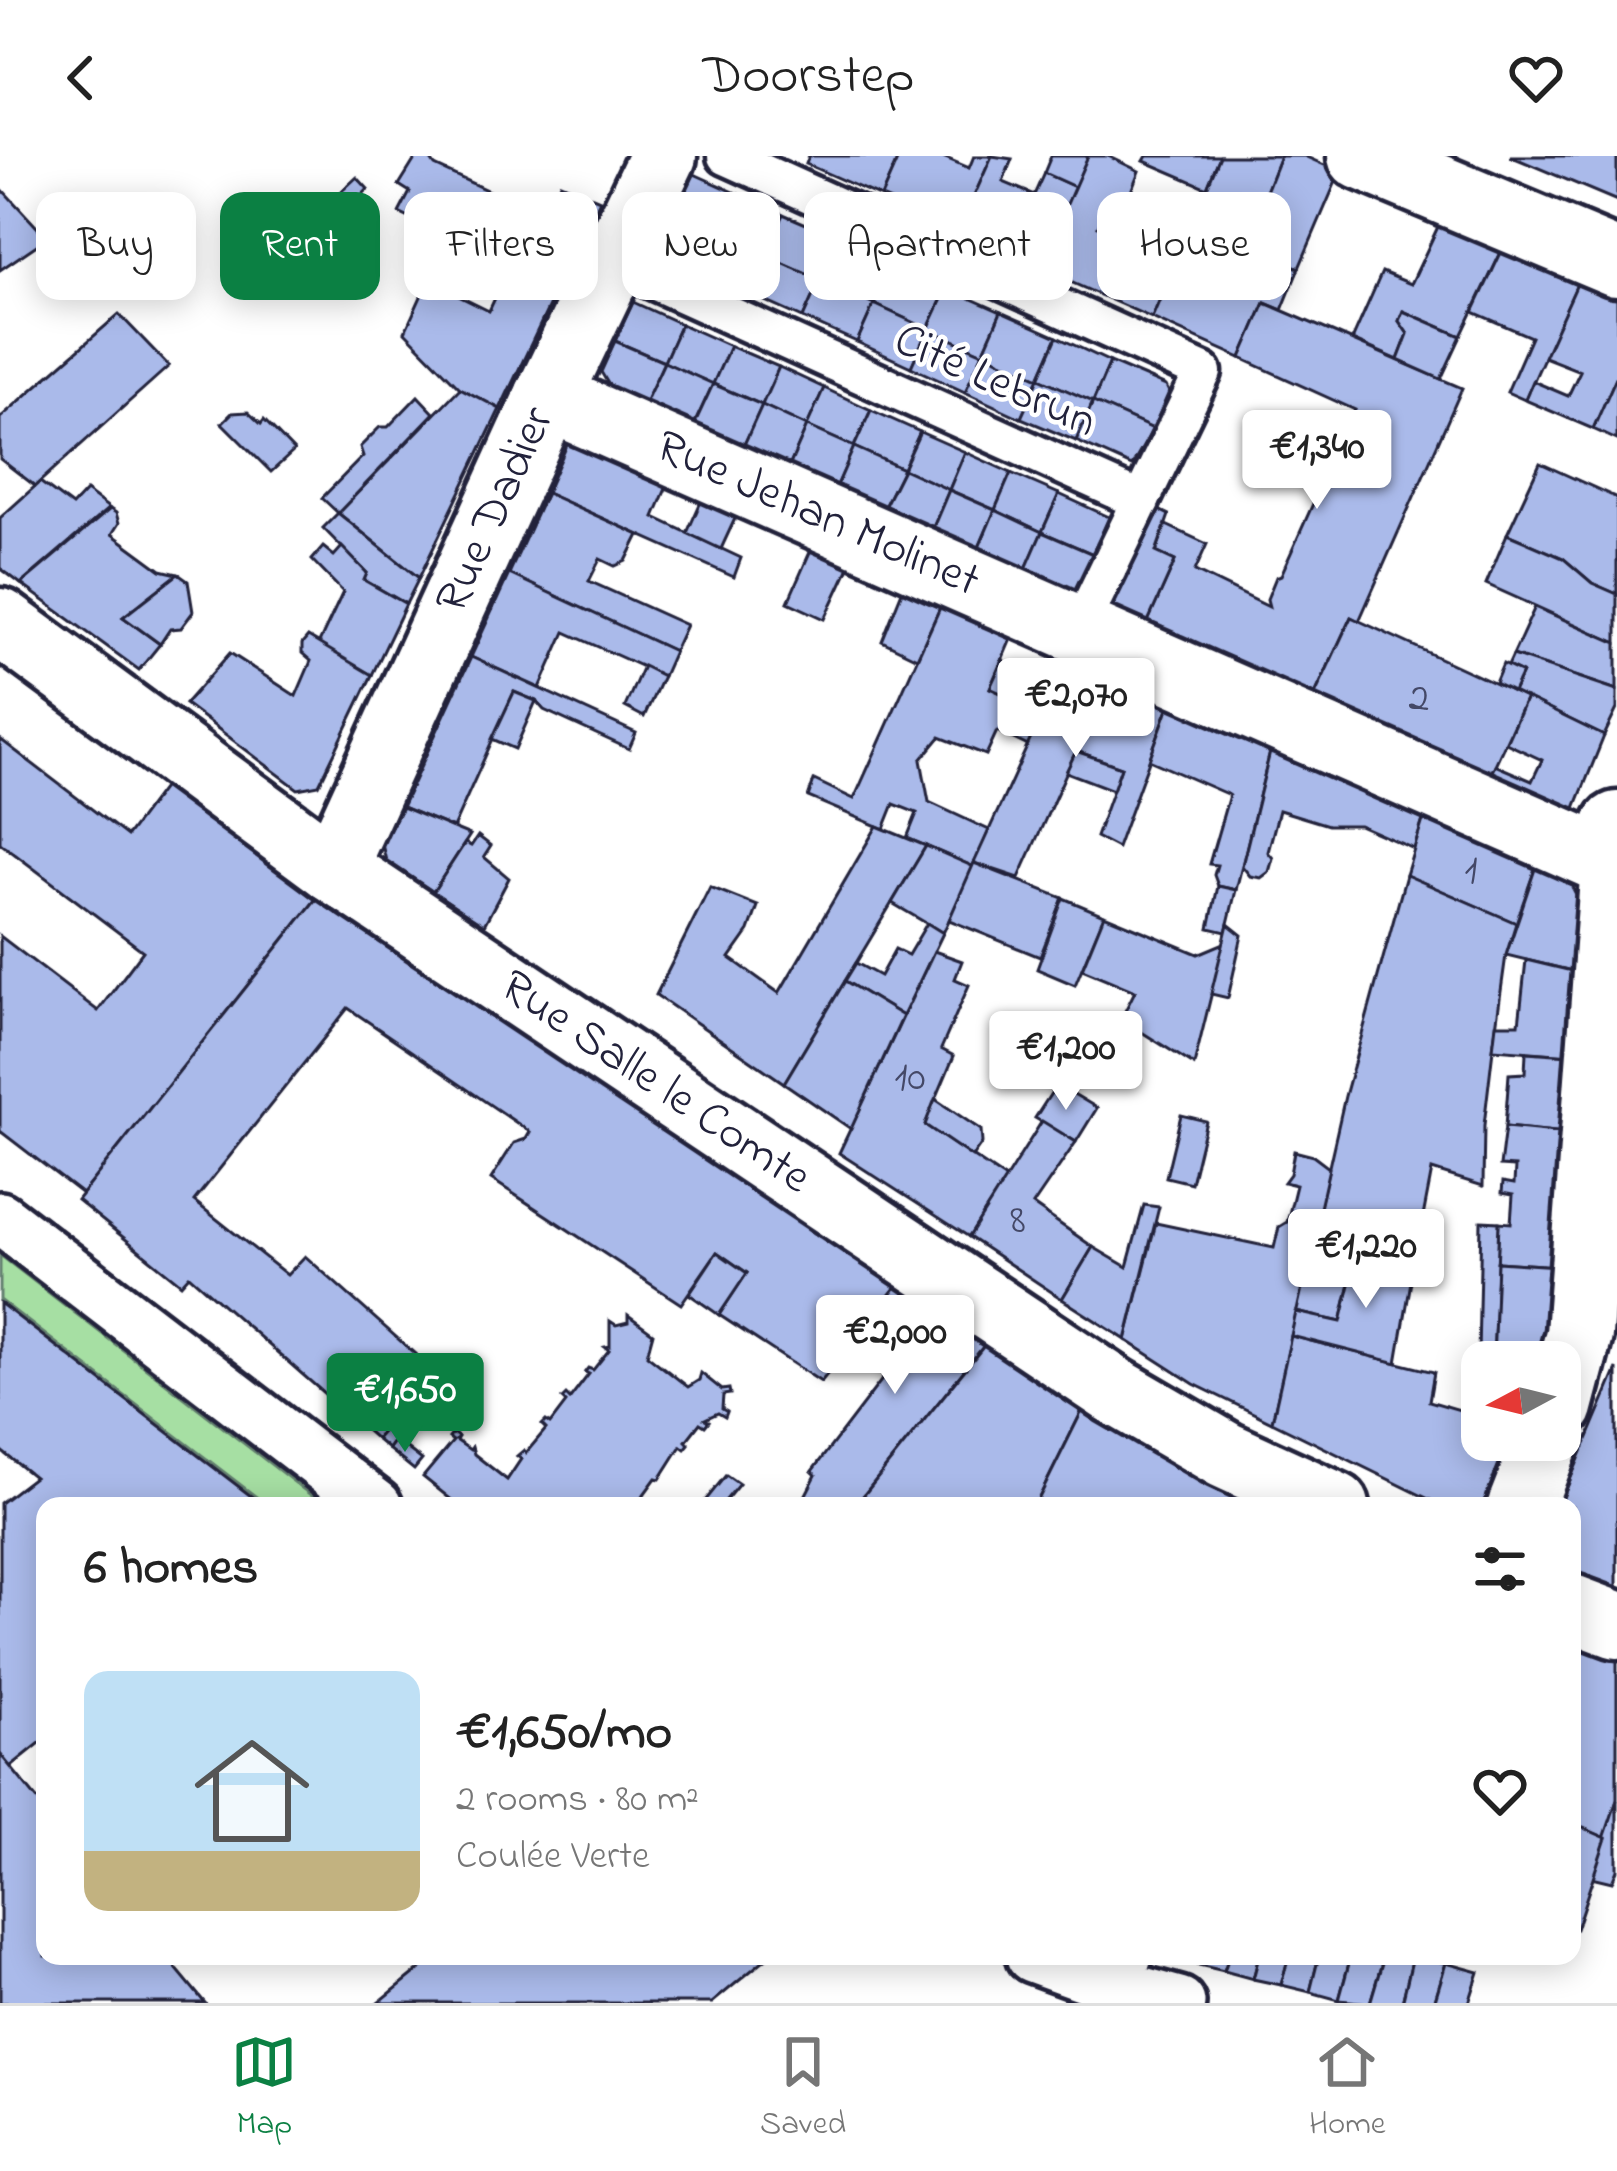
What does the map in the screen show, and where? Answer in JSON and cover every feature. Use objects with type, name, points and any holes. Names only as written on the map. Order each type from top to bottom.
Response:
[{"type":"street","name":"Rue Dadier","points":[[333,868],[663,156]]},
{"type":"street","points":[[1361,156],[1617,263]]},
{"type":"street","name":"Rue Jehan Molinet","points":[[548,397],[1079,629],[1615,845]]},
{"type":"street","name":"Rue Salle le Comte","points":[[0,622],[333,868],[1115,1391],[1225,1455],[1314,1497]]},
{"type":"street","points":[[1577,1341],[1615,845]]},
{"type":"street","points":[[0,1218],[364,1497]]},
{"type":"street","points":[[1525,1497],[1539,1461]]},
{"type":"street","points":[[1581,1611],[1617,1625]]},
{"type":"street","points":[[1112,1970],[1179,2003]]},
{"type":"lane","name":"Cité Lebrun","points":[[726,156],[1203,373],[1079,629]]},
{"type":"lane","name":"Cité Lebrun","points":[[613,262],[1141,501]]},
{"type":"green space","points":[[0,1255],[313,1497],[256,1497],[0,1300]]},
{"type":"building","points":[[417,156],[428,156],[435,166],[491,192],[410,192],[399,185]]},
{"type":"building","points":[[809,156],[899,156],[883,192],[870,192],[806,164]]},
{"type":"building","points":[[899,156],[941,156],[969,168],[974,156],[992,156],[976,192],[883,192]]},
{"type":"building","points":[[992,156],[1012,159],[1003,182],[1027,192],[976,192]]},
{"type":"building","points":[[1051,156],[1088,156],[1075,187],[1044,173]]},
{"type":"building","points":[[1088,156],[1108,156],[1139,171],[1131,192],[1097,192],[1097,294],[1073,283],[1072,192]]},
{"type":"building","points":[[1147,156],[1220,156],[1207,188],[1144,161]]},
{"type":"building","points":[[1220,156],[1280,156],[1266,192],[1205,192]]},
{"type":"building","points":[[1280,156],[1304,156],[1340,172],[1299,268],[1291,265],[1291,192],[1266,192]]},
{"type":"building","points":[[1510,156],[1617,156],[1617,201]]},
{"type":"building","points":[[692,173],[734,192],[683,192]]},
{"type":"building","points":[[1044,173],[1075,187],[1073,192],[1035,192]]},
{"type":"building","points":[[357,177],[368,189],[365,192],[341,192]]},
{"type":"building","points":[[560,183],[581,192],[556,192]]},
{"type":"building","points":[[0,187],[36,226],[36,245],[0,270]]},
{"type":"building","points":[[783,214],[804,223],[804,273],[780,262]]},
{"type":"building","points":[[1443,216],[1506,242],[1461,336],[1403,311],[1399,321],[1408,334],[1398,360],[1352,340],[1382,272],[1411,284]]},
{"type":"building","points":[[1506,242],[1582,273],[1525,400],[1507,392],[1531,337],[1473,312]]},
{"type":"building","points":[[780,262],[804,273],[804,300],[811,300],[803,318],[763,300],[780,300]]},
{"type":"building","points":[[1291,265],[1299,268],[1291,288]]},
{"type":"building","points":[[1582,273],[1617,286],[1617,375],[1593,429],[1525,400],[1533,381],[1568,396],[1580,371],[1544,357]]},
{"type":"building","points":[[419,300],[467,300],[489,311],[494,300],[552,300],[500,409],[460,388],[405,332]]},
{"type":"building","points":[[811,300],[874,304],[857,342],[803,318]]},
{"type":"building","points":[[876,300],[941,300],[928,329],[874,304]]},
{"type":"building","points":[[941,300],[974,300],[1001,312],[983,353],[928,329]]},
{"type":"building","points":[[1111,300],[1160,300],[1152,318]]},
{"type":"building","points":[[1160,300],[1286,300],[1282,310],[1265,303],[1241,358],[1152,318]]},
{"type":"building","points":[[633,302],[681,324],[664,362],[615,341]]},
{"type":"building","points":[[1265,303],[1462,388],[1359,621],[1351,617],[1312,701],[1146,626],[1175,561],[1156,552],[1166,525],[1207,544],[1195,571],[1269,607],[1267,599],[1276,577],[1281,575],[1355,410],[1241,358]]},
{"type":"building","points":[[874,304],[928,329],[911,367],[857,342]]},
{"type":"building","points":[[1403,311],[1461,336],[1441,379],[1398,360],[1408,334],[1399,321]]},
{"type":"building","points":[[1001,312],[1057,337],[1039,378],[983,353]]},
{"type":"building","points":[[119,314],[169,366],[35,486],[0,459],[0,418]]},
{"type":"building","points":[[681,324],[730,346],[713,384],[664,362]]},
{"type":"building","points":[[928,329],[983,353],[965,392],[911,367]]},
{"type":"building","points":[[1057,337],[1110,362],[1093,402],[1039,378]]},
{"type":"building","points":[[615,341],[664,362],[645,403],[610,387],[601,372]]},
{"type":"building","points":[[730,346],[779,367],[762,405],[713,384]]},
{"type":"building","points":[[983,353],[1039,378],[1021,418],[965,392]]},
{"type":"building","points":[[664,362],[713,384],[694,425],[645,403]]},
{"type":"building","points":[[1110,362],[1166,386],[1169,392],[1153,429],[1093,402]]},
{"type":"building","points":[[779,367],[824,388],[807,426],[762,405]]},
{"type":"building","points":[[1617,375],[1617,440],[1593,429]]},
{"type":"building","points":[[1039,378],[1093,402],[1076,441],[1021,418]]},
{"type":"building","points":[[713,384],[762,405],[743,447],[694,425]]},
{"type":"building","points":[[460,388],[500,409],[419,578],[338,513]]},
{"type":"building","points":[[824,388],[871,410],[854,447],[807,426]]},
{"type":"building","points":[[418,396],[434,413],[338,513],[322,498],[363,456],[360,447]]},
{"type":"building","points":[[1093,402],[1153,429],[1132,466],[1076,441]]},
{"type":"building","points":[[762,405],[807,426],[789,467],[743,447]]},
{"type":"building","points":[[871,410],[920,432],[903,469],[854,447]]},
{"type":"building","points":[[248,412],[261,424],[264,420],[294,451],[271,472],[222,423],[232,413]]},
{"type":"building","points":[[807,426],[854,447],[836,488],[789,467]]},
{"type":"building","points":[[920,432],[965,452],[949,490],[903,469]]},
{"type":"building","points":[[578,438],[670,479],[654,517],[741,558],[734,577],[546,493],[567,445]]},
{"type":"building","points":[[854,447],[903,469],[883,509],[836,488]]},
{"type":"building","points":[[965,452],[1011,473],[995,510],[949,490]]},
{"type":"building","points":[[1540,463],[1617,498],[1617,594],[1592,583],[1563,558],[1507,534]]},
{"type":"building","points":[[903,469],[949,490],[932,530],[883,509]]},
{"type":"building","points":[[1011,473],[1059,494],[1042,532],[995,510]]},
{"type":"building","points":[[40,482],[72,506],[86,491],[109,508],[21,584],[0,568],[0,518]]},
{"type":"building","points":[[949,490],[995,510],[978,550],[932,530]]},
{"type":"building","points":[[546,493],[639,535],[626,561],[615,566],[600,559],[589,581],[686,625],[674,651],[509,574]]},
{"type":"building","points":[[1059,494],[1109,517],[1093,554],[1042,532]]},
{"type":"building","points":[[704,495],[739,510],[721,549],[687,533]]},
{"type":"building","points":[[110,509],[119,523],[112,534],[161,570],[178,574],[123,617],[160,644],[139,670],[21,584]]},
{"type":"building","points":[[1157,509],[1169,515],[1156,552],[1175,561],[1146,626],[1111,610]]},
{"type":"building","points":[[995,510],[1042,532],[1025,571],[978,550]]},
{"type":"building","points":[[338,513],[419,578],[406,604],[364,580],[367,573],[323,528]]},
{"type":"building","points":[[1042,532],[1093,554],[1075,594],[1025,571]]},
{"type":"building","points":[[1507,534],[1563,558],[1592,583],[1617,594],[1617,643],[1486,584]]},
{"type":"building","points":[[814,543],[852,561],[825,619],[788,602]]},
{"type":"building","points":[[323,547],[334,556],[342,547],[367,573],[364,580],[406,604],[372,675],[318,645],[343,592],[312,560]]},
{"type":"building","points":[[178,574],[188,581],[193,612],[181,628],[170,629],[160,644],[123,617]]},
{"type":"building","points":[[509,574],[674,651],[663,676],[565,632],[540,688],[471,657]]},
{"type":"building","points":[[905,584],[943,601],[917,658],[882,641]]},
{"type":"building","points":[[943,601],[1014,632],[990,688],[1043,712],[1028,746],[997,731],[986,755],[940,737],[921,760],[929,802],[989,830],[974,867],[907,838],[917,813],[894,804],[884,829],[808,797],[814,780],[854,799]]},
{"type":"building","points":[[1535,607],[1617,643],[1617,690],[1513,655]]},
{"type":"building","points":[[1351,617],[1526,698],[1488,780],[1312,701]]},
{"type":"building","points":[[308,637],[372,675],[319,785],[298,789],[185,704],[230,653],[296,696],[311,661],[302,653]]},
{"type":"building","points":[[1513,655],[1617,690],[1617,709],[1604,736],[1513,692],[1522,673],[1508,666]]},
{"type":"building","points":[[471,657],[636,733],[629,749],[514,692],[453,828],[402,807]]},
{"type":"building","points":[[1068,657],[1170,703],[1117,848],[1096,837],[1121,767],[1076,751],[1019,878],[974,863]]},
{"type":"building","points":[[1003,659],[1016,684],[1021,702],[990,688]]},
{"type":"building","points":[[1503,664],[1522,673],[1513,692],[1495,683]]},
{"type":"building","points":[[643,666],[663,676],[644,717],[625,707]]},
{"type":"building","points":[[514,692],[536,701],[515,749],[492,739]]},
{"type":"building","points":[[1526,698],[1604,736],[1575,808],[1559,812],[1488,780],[1495,765],[1532,781],[1542,760],[1506,743]]},
{"type":"building","points":[[1170,703],[1271,748],[1236,890],[1218,886],[1217,865],[1209,864],[1229,795],[1149,760]]},
{"type":"building","points":[[0,739],[127,836],[168,781],[320,894],[82,1194],[0,1131],[0,936],[98,1011],[143,951],[0,843]]},
{"type":"building","points":[[1271,748],[1424,817],[1414,849],[1359,825],[1328,825],[1279,810],[1268,852],[1273,858],[1269,872],[1261,878],[1250,876],[1242,866]]},
{"type":"building","points":[[1076,751],[1121,767],[1113,790],[1066,772]]},
{"type":"building","points":[[402,807],[470,835],[433,892],[386,861],[382,844]]},
{"type":"building","points":[[1424,817],[1536,866],[1516,923],[1406,875]]},
{"type":"building","points":[[877,826],[926,846],[784,1083],[656,995],[710,887],[758,906],[749,931],[730,958],[779,993]]},
{"type":"building","points":[[478,836],[491,846],[484,857],[509,878],[484,925],[433,892],[465,843],[471,846]]},
{"type":"building","points":[[926,846],[974,867],[943,933],[892,903]]},
{"type":"building","points":[[974,863],[1063,898],[1040,957],[949,920]]},
{"type":"building","points":[[1536,866],[1569,881],[1580,902],[1576,972],[1506,955]]},
{"type":"building","points":[[1406,875],[1516,923],[1506,955],[1493,1049],[1483,1186],[1432,1170],[1414,1264],[1358,1251],[1341,1322],[1296,1312],[1345,1096]]},
{"type":"building","points":[[1218,886],[1236,890],[1226,932],[1209,928]]},
{"type":"building","points":[[320,894],[899,1283],[821,1382],[719,1315],[747,1273],[717,1252],[681,1304],[491,1179],[514,1143],[530,1132],[348,1008],[194,1201],[287,1275],[305,1256],[434,1371],[376,1439],[189,1275],[181,1284],[77,1200]]},
{"type":"building","points":[[1063,898],[1104,915],[1075,985],[1037,969]]},
{"type":"building","points":[[1104,915],[1198,954],[1224,943],[1194,1065],[1121,1019],[1135,991],[1082,969]]},
{"type":"building","points":[[927,923],[943,933],[903,1016],[845,981],[856,963],[880,976],[895,949],[908,955]]},
{"type":"building","points":[[1228,924],[1242,935],[1228,998],[1211,994]]},
{"type":"building","points":[[934,951],[962,961],[955,979],[969,985],[941,1049],[954,1056],[925,1125],[1006,1179],[969,1237],[839,1153]]},
{"type":"building","points":[[1526,960],[1576,972],[1570,1055],[1493,1049],[1496,1024],[1519,1024]]},
{"type":"building","points":[[845,981],[903,1016],[851,1129],[784,1083]]},
{"type":"building","points":[[1526,1052],[1570,1055],[1566,1133],[1505,1127],[1509,1074],[1525,1073]]},
{"type":"building","points":[[1057,1084],[1097,1108],[1076,1142],[1035,1118]]},
{"type":"building","points":[[935,1099],[981,1130],[982,1143],[972,1157],[925,1125]]},
{"type":"building","points":[[1181,1115],[1206,1121],[1191,1183],[1166,1177]]},
{"type":"building","points":[[1042,1121],[1076,1142],[1033,1205],[1093,1247],[1062,1299],[969,1237]]},
{"type":"building","points":[[1505,1127],[1566,1133],[1558,1266],[1497,1262],[1499,1222],[1511,1223],[1513,1195],[1502,1193],[1503,1182],[1514,1184],[1515,1167],[1500,1166]]},
{"type":"building","points":[[1294,1151],[1313,1156],[1329,1168],[1272,1422],[1194,1384],[1126,1340],[1156,1223],[1274,1248],[1279,1227],[1287,1222],[1296,1185],[1284,1182]]},
{"type":"building","points":[[1144,1205],[1159,1207],[1126,1340],[1062,1299],[1093,1247],[1127,1267]]},
{"type":"building","points":[[1481,1221],[1499,1222],[1494,1341],[1478,1341]]},
{"type":"building","points":[[1358,1251],[1414,1264],[1397,1363],[1291,1336],[1296,1312],[1341,1322]]},
{"type":"building","points":[[717,1252],[747,1273],[719,1315],[689,1294]]},
{"type":"building","points":[[1497,1262],[1558,1266],[1553,1341],[1494,1341]]},
{"type":"building","points":[[899,1283],[987,1342],[862,1497],[805,1497],[816,1475],[812,1471],[903,1352],[867,1325]]},
{"type":"building","points":[[0,1303],[252,1497],[36,1497],[36,1746],[10,1767],[0,1754],[0,1503],[34,1477],[0,1450]]},
{"type":"building","points":[[628,1315],[653,1333],[647,1355],[688,1387],[701,1373],[730,1394],[723,1395],[725,1417],[718,1413],[705,1419],[709,1421],[705,1426],[700,1423],[686,1441],[689,1444],[685,1449],[681,1446],[642,1497],[448,1497],[423,1477],[453,1441],[449,1438],[453,1433],[507,1480],[521,1459],[517,1456],[526,1453],[546,1429],[542,1425],[550,1424],[566,1403],[562,1399],[566,1395],[570,1399],[589,1374],[585,1372],[588,1368],[593,1370],[609,1350],[605,1347],[610,1346],[610,1321],[616,1325],[628,1322]]},
{"type":"building","points":[[1291,1336],[1434,1372],[1429,1401],[1461,1410],[1461,1461],[1507,1461],[1492,1497],[1425,1497],[1272,1422]]},
{"type":"building","points":[[987,1342],[1084,1407],[1039,1497],[862,1497]]},
{"type":"building","points":[[1617,1369],[1617,1593],[1581,1581],[1581,1497],[1563,1497]]},
{"type":"building","points":[[406,1404],[416,1412],[388,1449],[376,1439]]},
{"type":"building","points":[[1084,1407],[1251,1497],[1039,1497]]},
{"type":"building","points":[[395,1439],[422,1460],[414,1470],[388,1449]]},
{"type":"building","points":[[726,1475],[739,1484],[728,1497],[708,1497]]},
{"type":"building","points":[[1581,1638],[1617,1652],[1617,1800],[1606,1838],[1581,1827]]},
{"type":"building","points":[[0,1754],[36,1798],[36,1965],[173,1965],[205,2003],[0,2003]]},
{"type":"building","points":[[1617,1800],[1617,1870],[1612,1882],[1591,1877]]},
{"type":"building","points":[[1581,1827],[1606,1838],[1581,1914]]},
{"type":"building","points":[[425,1965],[758,1965],[712,2003],[378,2003]]},
{"type":"building","points":[[1226,1965],[1257,1965],[1253,1979],[1224,1971]]},
{"type":"building","points":[[1257,1965],[1287,1965],[1281,1985],[1253,1979]]},
{"type":"building","points":[[1287,1965],[1317,1965],[1310,1992],[1281,1985]]},
{"type":"building","points":[[1317,1965],[1349,1965],[1339,2000],[1310,1992]]},
{"type":"building","points":[[1349,1965],[1381,1965],[1370,2003],[1339,2000]]},
{"type":"building","points":[[1381,1965],[1411,1965],[1402,2003],[1370,2003]]},
{"type":"building","points":[[1411,1965],[1445,1965],[1434,2003],[1402,2003]]},
{"type":"building","points":[[1445,1965],[1479,1972],[1469,2003],[1434,2003]]}]
